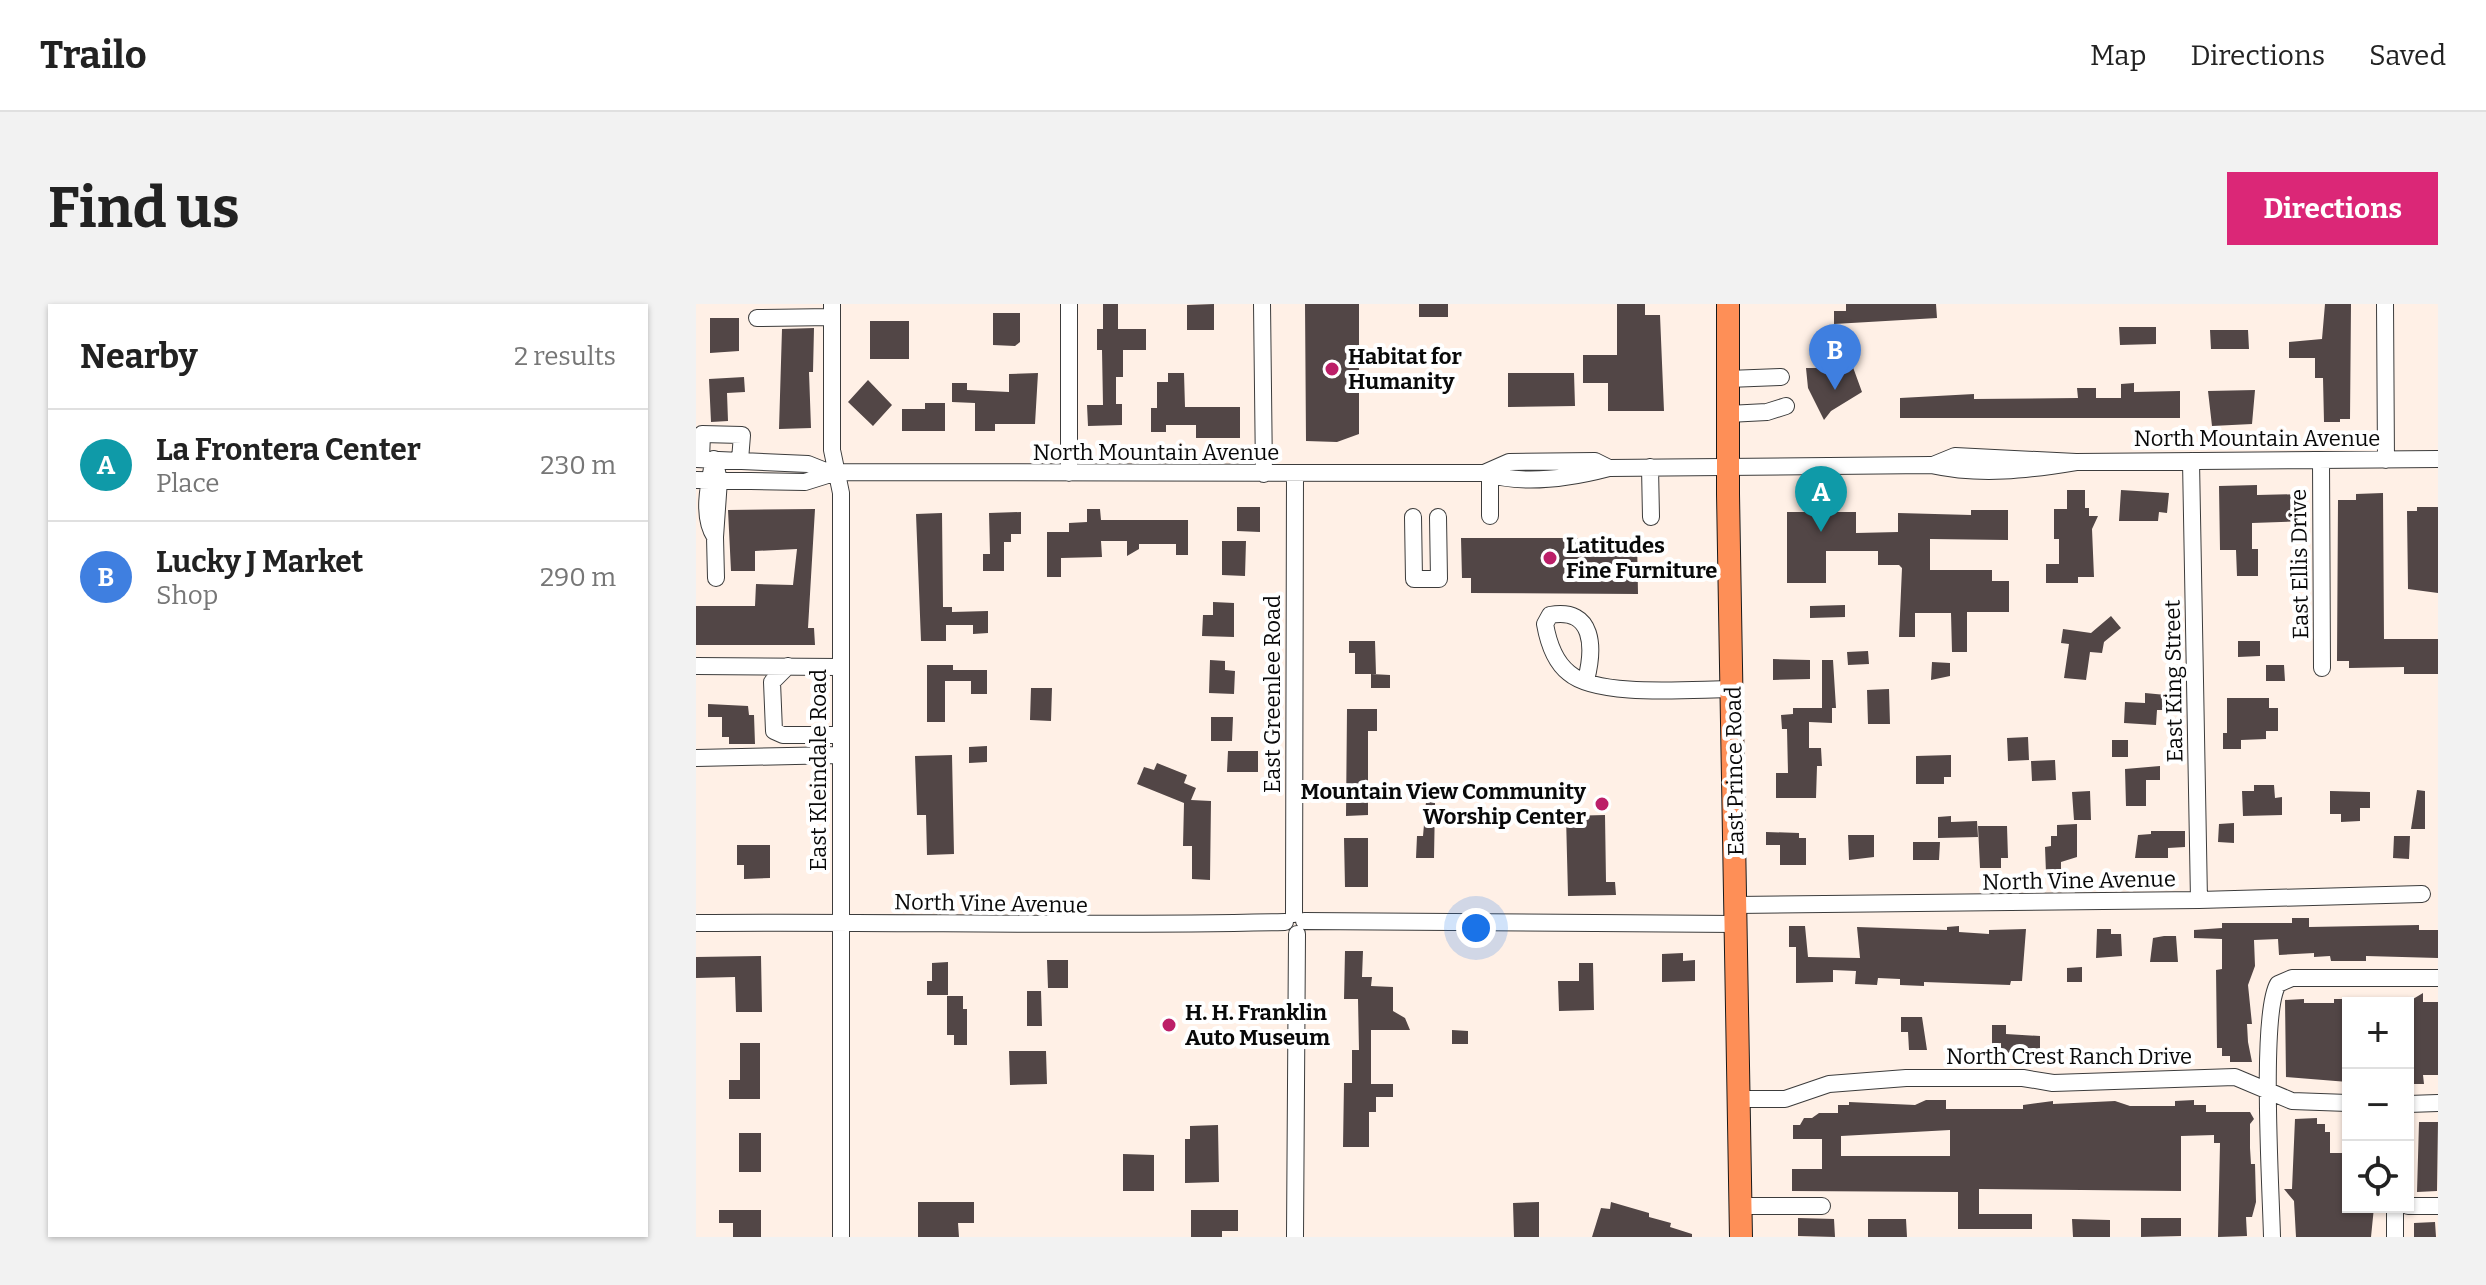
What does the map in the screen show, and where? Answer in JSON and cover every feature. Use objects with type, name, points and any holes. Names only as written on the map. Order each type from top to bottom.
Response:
[{"type":"main road","name":"East Prince Road","points":[[1728,304],[1741,1237]]},
{"type":"street","points":[[1069,304],[1069,473]]},
{"type":"street","points":[[1262,304],[1264,474]]},
{"type":"street","points":[[2385,304],[2386,460]]},
{"type":"street","points":[[757,318],[832,310]]},
{"type":"street","name":"East Kleindale Road","points":[[832,310],[833,472],[841,493],[841,1237]]},
{"type":"street","points":[[1728,379],[1781,377]]},
{"type":"street","points":[[1728,414],[1767,412],[1786,406]]},
{"type":"street","points":[[716,578],[715,537],[708,526],[708,480],[699,434],[742,435],[740,460]]},
{"type":"street","name":"North Mountain Avenue","points":[[704,459],[808,464],[833,472],[1487,474],[1509,462],[1595,461],[1609,468],[1931,465],[1967,473],[2025,471],[2076,462],[2438,459]]},
{"type":"street","name":"East Ellis Drive","points":[[2321,460],[2322,668]]},
{"type":"street","name":"East King Street","points":[[2191,461],[2199,900]]},
{"type":"street","points":[[1650,467],[1651,517]]},
{"type":"street","name":"North Mountain Avenue","points":[[708,480],[805,482],[833,472]]},
{"type":"street","name":"East Greenlee Road","points":[[1295,474],[1295,1237]]},
{"type":"street","points":[[1487,474],[1490,516]]},
{"type":"street","points":[[1413,517],[1414,579],[1439,579],[1438,517]]},
{"type":"street","points":[[696,666],[840,667]]},
{"type":"street","points":[[788,666],[772,682],[774,731],[783,735],[840,735]]},
{"type":"street","points":[[1586,680],[1604,689],[1732,689]]},
{"type":"street","points":[[696,758],[840,755]]},
{"type":"street","name":"North Vine Avenue","points":[[696,923],[841,921],[1087,927],[1737,914],[2422,894]]},
{"type":"street","points":[[2272,1237],[2269,1090],[2272,1003],[2278,984],[2292,978],[2438,978]]},
{"type":"street","name":"North Crest Ranch Drive","points":[[1740,1099],[1785,1099],[1829,1084],[1906,1078],[2023,1078],[2053,1083],[2235,1077],[2292,1101],[2342,1103]]},
{"type":"street","points":[[2414,1104],[2438,1103]]},
{"type":"street","points":[[1742,1206],[1822,1206]]},
{"type":"street","points":[[2414,1206],[2438,1206]]},
{"type":"street","points":[[2395,1213],[2395,1237]]},
{"type":"building","points":[[1103,304],[1118,304],[1118,329],[1146,329],[1146,350],[1123,350],[1123,377],[1116,377],[1116,404],[1122,404],[1122,425],[1088,426],[1087,405],[1103,405],[1102,350],[1097,350],[1097,329],[1103,329]]},
{"type":"building","points":[[1214,304],[1214,330],[1187,330],[1187,305]]},
{"type":"building","name":"Habitat for Humanity","points":[[1305,304],[1359,304],[1359,434],[1337,442],[1306,441]]},
{"type":"building","points":[[1419,304],[1448,304],[1448,317],[1419,317]]},
{"type":"building","points":[[1617,304],[1645,304],[1645,315],[1660,315],[1664,411],[1608,411],[1608,383],[1583,383],[1583,355],[1617,355]]},
{"type":"building","points":[[1846,304],[1936,304],[1937,318],[1834,324],[1834,311],[1846,311]]},
{"type":"building","points":[[2325,304],[2351,304],[2350,419],[2340,419],[2340,422],[2324,422],[2323,378],[2315,378],[2315,358],[2289,358],[2289,342],[2322,339]]},
{"type":"building","points":[[993,313],[1020,313],[1020,342],[1015,346],[993,345]]},
{"type":"building","points":[[710,318],[739,318],[739,351],[710,353]]},
{"type":"building","points":[[870,321],[909,321],[909,359],[870,359]]},
{"type":"building","points":[[2119,327],[2156,327],[2156,344],[2120,345]]},
{"type":"building","points":[[814,328],[813,372],[809,372],[811,428],[779,429],[782,329]]},
{"type":"building","points":[[2210,330],[2248,330],[2249,349],[2211,349]]},
{"type":"building","points":[[1850,359],[1862,392],[1831,411],[1824,420],[1808,388],[1806,368],[1834,368],[1834,364]]},
{"type":"building","points":[[1038,373],[1035,424],[995,424],[995,431],[975,431],[975,403],[952,402],[952,383],[967,383],[967,390],[1009,392],[1009,374]]},
{"type":"building","points":[[1168,373],[1184,373],[1185,407],[1240,407],[1240,438],[1196,438],[1196,425],[1166,425],[1166,432],[1151,432],[1151,408],[1157,408],[1157,382],[1168,382]]},
{"type":"building","points":[[1508,373],[1574,373],[1575,406],[1508,407]]},
{"type":"building","points":[[744,377],[745,392],[727,393],[728,421],[711,422],[709,379]]},
{"type":"building","points":[[868,380],[892,405],[873,426],[848,402]]},
{"type":"building","points":[[2134,383],[2134,392],[2180,391],[2180,418],[1900,418],[1900,398],[1974,394],[1974,399],[2078,398],[2077,388],[2096,388],[2096,398],[2121,398],[2121,384]]},
{"type":"building","points":[[2255,390],[2252,424],[2212,426],[2208,391]]},
{"type":"building","points":[[925,403],[945,403],[945,431],[902,431],[902,409],[925,409]]},
{"type":"building","points":[[2257,485],[2257,495],[2306,494],[2310,521],[2252,523],[2252,549],[2258,549],[2258,576],[2237,576],[2236,550],[2220,550],[2219,486]]},
{"type":"building","points":[[2067,490],[2085,490],[2085,508],[2089,508],[2089,516],[2098,516],[2092,529],[2094,577],[2078,577],[2078,583],[2046,583],[2046,564],[2059,564],[2059,539],[2054,539],[2054,509],[2067,509]]},
{"type":"building","points":[[2121,490],[2169,493],[2167,513],[2159,512],[2158,521],[2119,521]]},
{"type":"building","points":[[2383,493],[2384,639],[2438,639],[2438,674],[2404,674],[2404,667],[2349,668],[2349,661],[2337,661],[2338,500],[2356,500],[2356,494]]},
{"type":"building","points":[[1237,507],[1260,507],[1260,532],[1237,531]]},
{"type":"building","points":[[2417,507],[2438,507],[2438,593],[2408,589],[2407,511],[2417,511]]},
{"type":"building","points":[[815,509],[808,628],[814,628],[815,645],[696,645],[696,606],[755,606],[756,584],[793,585],[797,549],[755,551],[755,571],[731,571],[728,510]]},
{"type":"building","points":[[1087,509],[1100,509],[1101,520],[1188,520],[1188,555],[1176,555],[1176,544],[1139,544],[1139,549],[1127,556],[1127,541],[1101,541],[1102,557],[1061,558],[1061,577],[1047,577],[1047,532],[1069,532],[1069,523],[1087,522]]},
{"type":"building","points":[[1971,510],[2008,510],[2008,540],[1930,539],[1930,570],[1992,570],[1992,581],[2009,581],[2009,612],[1967,612],[1967,652],[1952,652],[1951,613],[1915,613],[1915,637],[1899,637],[1902,568],[1899,565],[1878,565],[1878,551],[1826,551],[1826,583],[1787,583],[1787,512],[1856,512],[1856,533],[1898,532],[1898,513],[1971,515]]},
{"type":"building","points":[[1021,512],[1021,534],[1011,534],[1011,542],[1004,542],[1004,571],[983,571],[983,554],[990,554],[989,513]]},
{"type":"building","points":[[942,513],[943,607],[952,607],[952,612],[988,611],[988,633],[973,634],[973,625],[946,625],[946,641],[921,641],[916,514]]},
{"type":"building","name":"Latitudes Fine Furniture","points":[[1461,538],[1637,538],[1638,594],[1471,593],[1471,578],[1462,578]]},
{"type":"building","points":[[1222,541],[1246,541],[1245,576],[1222,575]]},
{"type":"building","points":[[1213,602],[1234,603],[1234,637],[1202,636],[1203,615],[1213,615]]},
{"type":"building","points":[[1845,605],[1845,617],[1810,618],[1810,606]]},
{"type":"building","points":[[2111,616],[2121,628],[2104,642],[2102,653],[2090,652],[2086,680],[2064,678],[2069,644],[2061,643],[2063,629],[2091,633]]},
{"type":"building","points":[[1349,641],[1375,641],[1376,674],[1355,674],[1355,653],[1349,653]]},
{"type":"building","points":[[2238,641],[2260,641],[2260,656],[2238,657]]},
{"type":"building","points":[[1868,651],[1869,664],[1848,665],[1847,652]]},
{"type":"building","points":[[1773,659],[1810,660],[1810,679],[1773,680]]},
{"type":"building","points":[[1210,660],[1225,661],[1225,670],[1235,671],[1234,694],[1209,693]]},
{"type":"building","points":[[1822,660],[1833,660],[1836,708],[1822,708]]},
{"type":"building","points":[[1932,662],[1950,663],[1950,676],[1931,680]]},
{"type":"building","points":[[927,665],[953,665],[953,670],[987,670],[987,694],[971,694],[971,681],[945,681],[945,722],[927,722]]},
{"type":"building","points":[[2266,665],[2284,665],[2285,681],[2266,681]]},
{"type":"building","points":[[1371,674],[1390,675],[1390,688],[1371,688]]},
{"type":"building","points":[[1031,688],[1052,688],[1051,721],[1030,720]]},
{"type":"building","points":[[1889,689],[1890,724],[1868,724],[1867,690]]},
{"type":"building","points":[[2145,693],[2166,695],[2165,710],[2157,710],[2156,725],[2124,723],[2125,702],[2145,703]]},
{"type":"building","points":[[2227,698],[2269,698],[2269,708],[2278,708],[2278,731],[2266,731],[2266,739],[2241,740],[2241,749],[2223,749],[2223,733],[2227,733]]},
{"type":"building","points":[[708,704],[748,706],[749,715],[754,715],[755,744],[729,744],[729,737],[722,737],[722,717],[708,717]]},
{"type":"building","points":[[1793,708],[1832,708],[1832,723],[1809,722],[1809,748],[1821,748],[1822,766],[1817,766],[1816,798],[1776,798],[1776,773],[1788,773],[1787,729],[1782,729],[1781,715],[1793,714]]},
{"type":"building","points":[[1347,709],[1377,709],[1377,731],[1368,731],[1368,815],[1346,816]]},
{"type":"building","points":[[1211,717],[1233,717],[1232,741],[1211,741]]},
{"type":"building","points":[[2028,737],[2029,760],[2008,761],[2007,738]]},
{"type":"building","points":[[2112,740],[2128,740],[2128,757],[2112,757]]},
{"type":"building","points":[[987,746],[987,762],[969,763],[969,747]]},
{"type":"building","points":[[1228,751],[1258,751],[1258,772],[1227,772]]},
{"type":"building","points":[[952,755],[954,854],[927,855],[926,815],[917,815],[915,756]]},
{"type":"building","points":[[1951,755],[1951,777],[1944,777],[1944,784],[1916,784],[1916,756]]},
{"type":"building","points":[[2055,760],[2056,780],[2032,781],[2031,761]]},
{"type":"building","points":[[1157,763],[1187,775],[1184,783],[1196,788],[1191,800],[1211,801],[1210,880],[1192,879],[1192,846],[1183,846],[1184,803],[1137,784],[1144,767],[1154,770]]},
{"type":"building","points":[[2160,766],[2160,780],[2146,780],[2146,806],[2126,806],[2125,769]]},
{"type":"building","points":[[2254,785],[2274,785],[2275,798],[2282,797],[2282,815],[2243,816],[2242,791],[2254,791]]},
{"type":"building","points":[[2417,790],[2425,791],[2425,829],[2411,829]]},
{"type":"building","points":[[2090,791],[2091,820],[2074,820],[2072,792]]},
{"type":"building","points":[[2330,791],[2370,792],[2370,808],[2360,808],[2360,821],[2341,822],[2341,814],[2330,814]]},
{"type":"building","points":[[1426,802],[1435,802],[1434,858],[1416,858],[1417,836],[1423,836]]},
{"type":"building","points":[[1605,815],[1606,882],[1615,882],[1616,895],[1568,896],[1566,816]]},
{"type":"building","points":[[1951,816],[1951,822],[1977,821],[1978,837],[1938,838],[1938,817]]},
{"type":"building","points":[[2234,823],[2234,843],[2218,842],[2219,824]]},
{"type":"building","points":[[2077,824],[2077,857],[2061,862],[2061,872],[2046,873],[2045,847],[2051,846],[2051,836],[2057,836],[2057,825]]},
{"type":"building","points":[[1978,826],[2007,826],[2008,858],[2001,858],[2001,868],[1980,868]]},
{"type":"building","points":[[2151,831],[2185,831],[2185,847],[2168,848],[2168,858],[2135,858],[2138,835],[2151,834]]},
{"type":"building","points":[[1766,832],[1799,833],[1799,838],[1806,838],[1806,865],[1780,865],[1780,845],[1766,845]]},
{"type":"building","points":[[1848,835],[1874,835],[1874,857],[1849,860]]},
{"type":"building","points":[[2394,836],[2410,836],[2409,859],[2393,858]]},
{"type":"building","points":[[1344,838],[1368,838],[1368,887],[1345,887]]},
{"type":"building","points":[[1913,842],[1940,842],[1939,860],[1913,860]]},
{"type":"building","points":[[737,845],[770,845],[770,878],[744,879],[744,865],[737,865]]},
{"type":"building","points":[[2292,918],[2309,918],[2309,927],[2419,925],[2419,930],[2438,930],[2438,958],[2366,956],[2366,961],[2331,961],[2330,956],[2314,957],[2314,953],[2279,955],[2278,939],[2254,940],[2255,966],[2248,985],[2252,1024],[2247,1024],[2252,1062],[2230,1062],[2230,1056],[2222,1056],[2222,1048],[2217,1048],[2216,970],[2222,969],[2222,939],[2194,938],[2194,930],[2222,928],[2222,923],[2292,923]]},
{"type":"building","points":[[1789,926],[1805,926],[1808,957],[1860,958],[1857,927],[1947,930],[1947,927],[1959,926],[1959,932],[1989,934],[1989,930],[2026,929],[2022,981],[2011,981],[2010,985],[1924,982],[1924,986],[1900,985],[1900,979],[1878,978],[1877,985],[1855,984],[1856,971],[1833,970],[1833,982],[1796,983],[1796,947],[1789,947]]},
{"type":"building","points":[[2097,929],[2111,929],[2111,934],[2121,934],[2122,956],[2096,958]]},
{"type":"building","points":[[2176,936],[2178,962],[2150,962],[2153,938]]},
{"type":"building","points":[[1345,951],[1363,951],[1362,977],[1372,977],[1371,986],[1393,987],[1393,1011],[1405,1018],[1410,1030],[1371,1030],[1371,1084],[1393,1084],[1393,1097],[1376,1097],[1376,1112],[1369,1112],[1369,1147],[1343,1147],[1344,1083],[1352,1083],[1352,1050],[1359,1050],[1358,999],[1344,999]]},
{"type":"building","points":[[1683,953],[1683,961],[1695,960],[1695,981],[1662,982],[1662,954]]},
{"type":"building","points":[[761,956],[762,1012],[736,1012],[735,977],[696,978],[696,957]]},
{"type":"building","points":[[1047,960],[1068,960],[1068,988],[1048,988]]},
{"type":"building","points":[[948,962],[948,995],[927,995],[927,981],[932,981],[932,963]]},
{"type":"building","points":[[1579,963],[1593,963],[1594,1010],[1559,1011],[1558,981],[1579,981]]},
{"type":"building","points":[[2082,967],[2082,982],[2067,982],[2067,968]]},
{"type":"building","points":[[1027,991],[1041,991],[1042,1026],[1027,1026]]},
{"type":"building","points":[[2423,993],[2423,1002],[2438,1002],[2438,1075],[2423,1075],[2424,1084],[2414,1084],[2414,998]]},
{"type":"building","points":[[947,996],[963,996],[963,1009],[967,1009],[967,1045],[954,1045],[954,1035],[947,1035]]},
{"type":"building","points":[[2334,999],[2342,999],[2342,1082],[2286,1077],[2285,1000],[2334,1003]]},
{"type":"building","points":[[1901,1017],[1922,1017],[1927,1050],[1909,1050],[1908,1032],[1901,1032]]},
{"type":"building","points":[[1992,1025],[2006,1025],[2006,1034],[2040,1036],[2040,1051],[2001,1053],[2001,1043],[1992,1044]]},
{"type":"building","points":[[1452,1030],[1468,1031],[1468,1044],[1452,1044]]},
{"type":"building","points":[[740,1043],[760,1043],[760,1099],[729,1099],[729,1080],[740,1080]]},
{"type":"building","points":[[1009,1051],[1046,1051],[1047,1084],[1010,1085]]},
{"type":"building","points":[[1926,1100],[1946,1100],[1946,1109],[2023,1109],[2023,1105],[2053,1101],[2053,1104],[2115,1101],[2130,1106],[2175,1106],[2175,1101],[2194,1100],[2194,1105],[2206,1105],[2206,1112],[2250,1112],[2254,1119],[2250,1124],[2250,1148],[2251,1164],[2255,1164],[2256,1202],[2252,1217],[2246,1217],[2247,1236],[2218,1237],[2220,1143],[2214,1143],[2214,1135],[2181,1136],[2181,1191],[1979,1189],[1979,1214],[2032,1214],[2032,1229],[1958,1229],[1958,1192],[1792,1191],[1792,1169],[1822,1169],[1822,1139],[1793,1139],[1793,1125],[1800,1125],[1804,1118],[1812,1118],[1819,1113],[1838,1113],[1838,1105],[1849,1105],[1849,1102],[1915,1105]],"holes":[[[1950,1130],[1950,1156],[1841,1156],[1841,1136]]]},
{"type":"building","points":[[2317,1118],[2317,1124],[2325,1124],[2325,1132],[2330,1132],[2330,1153],[2342,1153],[2342,1213],[2373,1213],[2371,1237],[2296,1237],[2294,1201],[2284,1189],[2292,1189],[2295,1119]]},
{"type":"building","points":[[2419,1122],[2438,1122],[2437,1191],[2417,1192]]},
{"type":"building","points":[[1218,1125],[1219,1182],[1185,1183],[1185,1139],[1190,1139],[1190,1126]]},
{"type":"building","points":[[739,1133],[761,1133],[761,1172],[739,1172]]},
{"type":"building","points":[[1123,1154],[1154,1155],[1154,1191],[1123,1191]]},
{"type":"building","points":[[918,1202],[974,1202],[974,1223],[958,1223],[959,1237],[918,1237]]},
{"type":"building","points":[[1539,1202],[1539,1237],[1514,1237],[1513,1203]]},
{"type":"building","points":[[1611,1202],[1649,1213],[1649,1217],[1671,1223],[1670,1227],[1692,1234],[1692,1237],[1592,1237],[1601,1208],[1610,1209]]},
{"type":"building","points":[[719,1210],[761,1210],[761,1237],[733,1237],[733,1223],[719,1223]]},
{"type":"building","points":[[1191,1210],[1238,1210],[1238,1231],[1222,1231],[1222,1237],[1191,1237]]},
{"type":"building","points":[[1798,1218],[1834,1219],[1835,1237],[1798,1236]]},
{"type":"building","points":[[2141,1218],[2181,1218],[2181,1236],[2141,1237]]},
{"type":"building","points":[[1868,1219],[1906,1219],[1907,1237],[1868,1237]]},
{"type":"building","points":[[2072,1219],[2110,1220],[2110,1237],[2073,1237]]},
{"type":"building","points":[[2435,1222],[2436,1237],[2414,1237],[2414,1223]]},
{"type":"place","name":"Habitat for Humanity","points":[[1332,369]]},
{"type":"place","name":"Lucky J Market","points":[[1835,390]]},
{"type":"place","name":"La Frontera Center","points":[[1821,532]]},
{"type":"place","name":"Latitudes Fine Furniture","points":[[1550,558]]},
{"type":"place","name":"Mountain View Community Worship Center","points":[[1602,804]]},
{"type":"place","name":"H. H. Franklin Auto Museum","points":[[1169,1025]]}]
